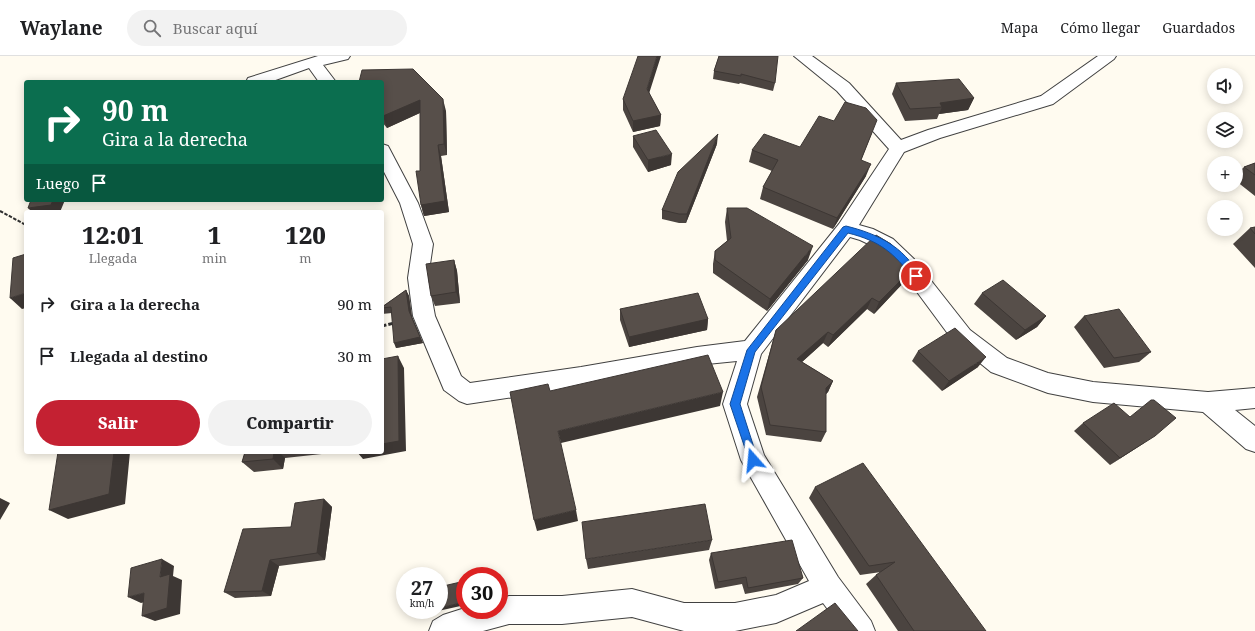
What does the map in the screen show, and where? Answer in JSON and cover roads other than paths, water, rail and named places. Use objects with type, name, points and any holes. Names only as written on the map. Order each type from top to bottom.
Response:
[{"type":"street","points":[[260,80],[312,62],[342,56]]},
{"type":"street","points":[[802,56],[843,87],[898,148]]},
{"type":"street","points":[[861,631],[828,587],[753,460],[735,404],[751,350],[846,229],[898,148],[934,134],[1047,100],[1108,56]]},
{"type":"street","points":[[312,62],[326,80]]},
{"type":"street","points":[[384,154],[409,203],[423,244],[418,278],[424,316],[452,383],[467,394],[581,377],[697,356],[751,350]]},
{"type":"street","points":[[846,229],[866,234],[886,244],[907,264],[962,336],[999,365],[1048,383],[1093,392],[1208,402],[1255,398]]},
{"type":"street","points":[[1208,402],[1255,442]]},
{"type":"street","points":[[443,631],[453,625],[509,610],[562,610],[632,603],[684,617],[735,617],[776,609],[828,587]]}]
